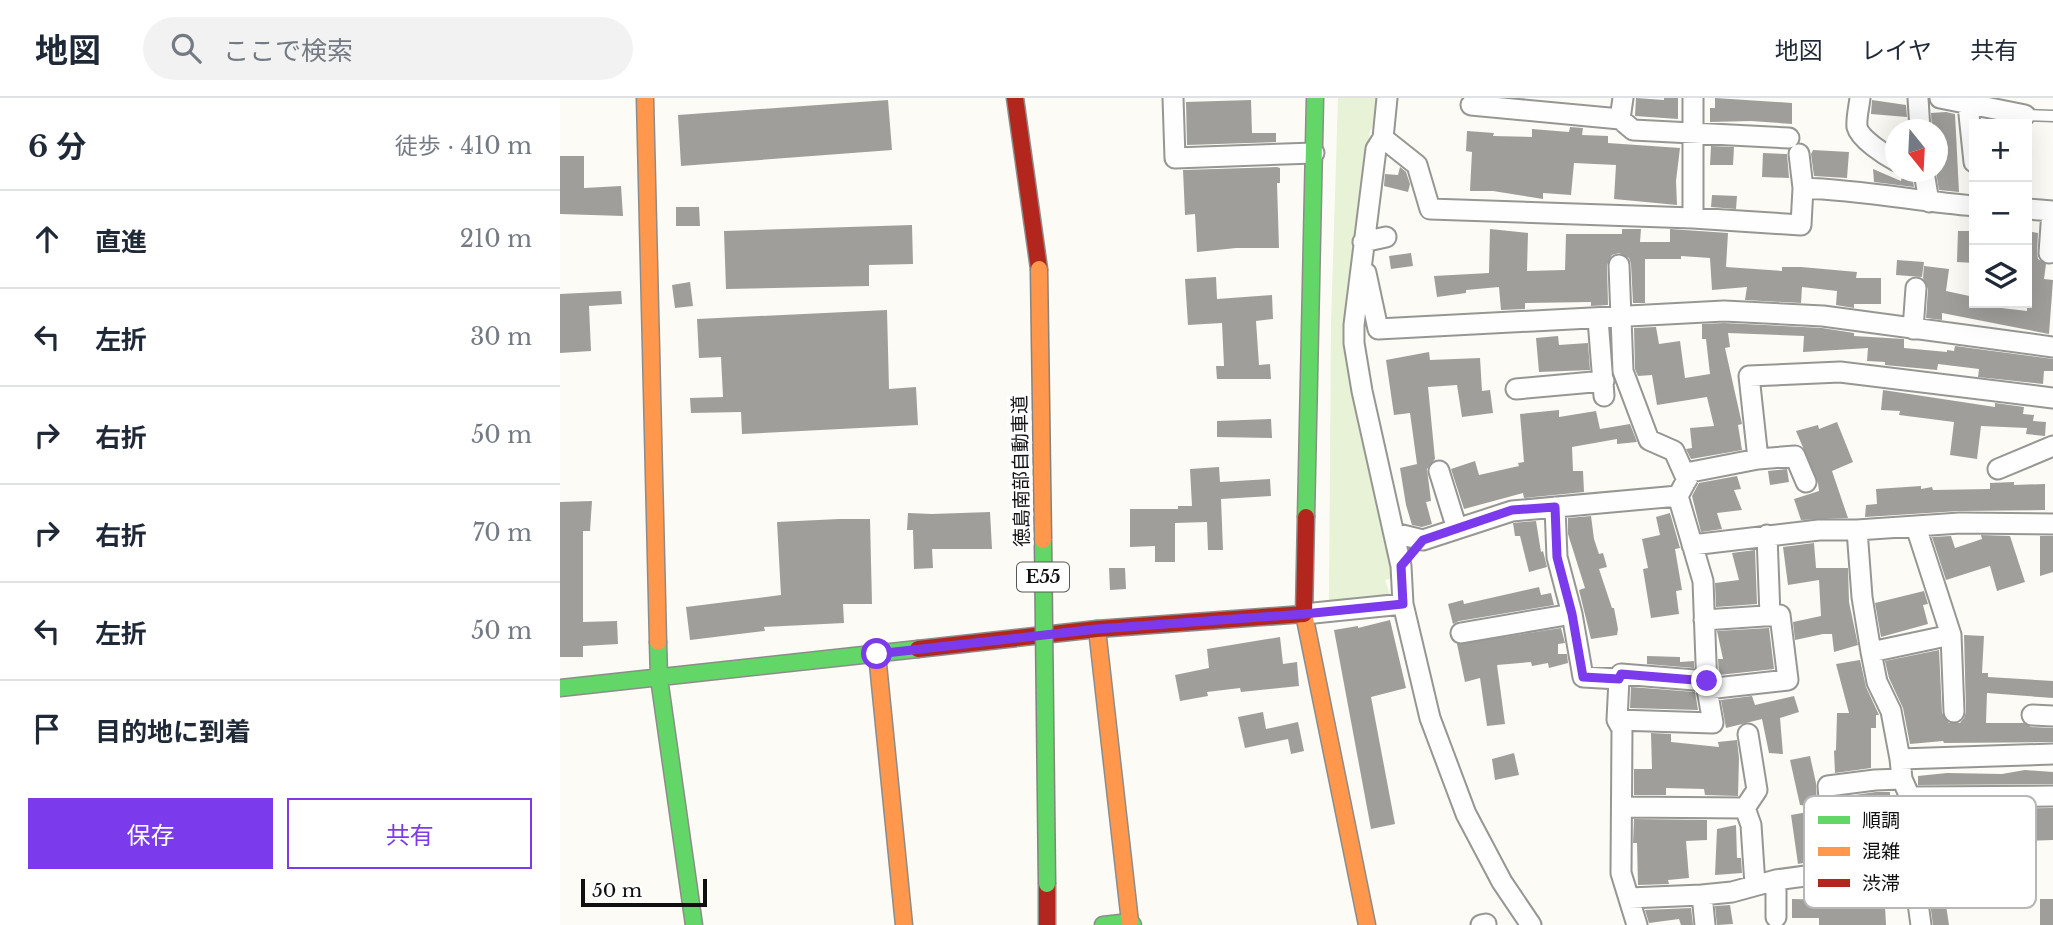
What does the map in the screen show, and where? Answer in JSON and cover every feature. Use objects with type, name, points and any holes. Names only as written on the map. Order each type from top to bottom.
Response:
[{"type":"main road","points":[[645,98],[659,678],[694,925]]},
{"type":"main road","name":"徳島南部自動車道","points":[[1015,98],[1039,269],[1047,925]]},
{"type":"main road","points":[[1315,98],[1304,614],[1367,925]]},
{"type":"main road","points":[[560,688],[1097,629],[1304,614]]},
{"type":"main road","points":[[1097,629],[1132,924],[1103,925]]},
{"type":"main road","points":[[877,654],[904,925]]},
{"type":"street","points":[[1173,98],[1175,158],[1314,153]]},
{"type":"street","points":[[1387,98],[1383,138],[1376,149],[1363,245],[1368,330],[1366,390],[1371,433],[1401,566],[1403,604],[1430,718],[1466,814],[1502,882],[1531,925]]},
{"type":"street","points":[[1620,119],[1623,98]]},
{"type":"street","points":[[1693,98],[1693,218]]},
{"type":"street","points":[[1860,98],[1857,126],[1860,133],[1885,155]]},
{"type":"street","points":[[1918,98],[1919,119]]},
{"type":"street","points":[[1940,98],[2025,115]]},
{"type":"street","points":[[1383,138],[1417,165],[1430,209],[1693,218],[1801,225],[1803,188],[1794,146],[1693,132],[1633,130],[1620,119],[1471,105]]},
{"type":"street","points":[[1968,105],[1969,119]]},
{"type":"street","points":[[1926,182],[1929,202]]},
{"type":"street","points":[[1803,188],[1969,206]]},
{"type":"street","points":[[2032,209],[2052,211],[2049,253]]},
{"type":"street","points":[[1363,245],[1386,237]]},
{"type":"street","points":[[1617,720],[1713,723],[1707,685],[1703,581],[1692,545],[1674,451],[1649,440],[1623,371],[1619,265]]},
{"type":"street","points":[[1913,329],[1916,288]]},
{"type":"street","points":[[1368,330],[1724,311],[1823,316],[2053,347]]},
{"type":"street","points":[[1516,389],[1604,388],[1598,319]]},
{"type":"street","points":[[1758,459],[1749,376],[1840,372],[2053,398]]},
{"type":"street","points":[[1998,469],[2053,446]]},
{"type":"street","points":[[1682,488],[1691,472],[1758,459],[1795,456],[1806,482]]},
{"type":"street","points":[[1439,471],[1457,528]]},
{"type":"street","points":[[1401,566],[1423,540],[1512,510],[1555,507],[1682,488]]},
{"type":"street","points":[[1555,507],[1557,557],[1572,614],[1583,677],[1619,679]]},
{"type":"street","points":[[1692,545],[1819,530],[1960,523],[2053,524]]},
{"type":"street","points":[[1916,527],[1951,635],[1954,712]]},
{"type":"street","points":[[1857,530],[1862,597],[1871,652],[1877,682],[1891,711],[1905,796]]},
{"type":"street","points":[[1394,533],[1423,540]]},
{"type":"street","points":[[1767,535],[1770,616]]},
{"type":"street","points":[[1304,614],[1403,604]]},
{"type":"street","points":[[1461,633],[1572,614]]},
{"type":"street","points":[[1637,925],[1621,873],[1622,729],[1617,720],[1621,674],[1707,685],[1788,680],[1780,615],[1704,620]]},
{"type":"street","points":[[1871,652],[1951,635]]},
{"type":"street","points":[[2032,715],[2053,716]]},
{"type":"street","points":[[1745,808],[1757,790],[1748,734]]},
{"type":"street","points":[[1829,796],[1828,786],[1904,779],[2053,754]]},
{"type":"street","points":[[1904,779],[2053,796]]},
{"type":"street","points":[[1622,807],[1745,808]]},
{"type":"street","points":[[1745,808],[1751,825],[1755,885]]},
{"type":"street","points":[[1629,898],[1732,892],[1776,880],[1804,876]]},
{"type":"street","points":[[1776,880],[1776,917]]},
{"type":"street","points":[[1702,895],[1705,925]]},
{"type":"lane","points":[[2025,115],[2053,116]]},
{"type":"green space","points":[[1338,98],[1381,98],[1378,123],[1370,130],[1348,334],[1397,577],[1385,580],[1391,598],[1329,602],[1331,325]]},
{"type":"building","points":[[1636,98],[1678,98],[1678,119],[1635,116]]},
{"type":"building","points":[[1715,98],[1792,103],[1792,124],[1710,122],[1710,108],[1715,108]]},
{"type":"building","points":[[888,100],[892,150],[681,166],[678,115]]},
{"type":"building","points":[[1251,100],[1252,133],[1276,133],[1276,142],[1187,145],[1186,102]]},
{"type":"building","points":[[1872,100],[1906,105],[1907,117],[1871,114]]},
{"type":"building","points":[[1931,113],[1955,114],[1959,192],[1939,190],[1938,182],[1948,182],[1948,119],[1931,119]]},
{"type":"building","points":[[1570,127],[1583,128],[1582,135],[1608,136],[1608,143],[1680,148],[1676,181],[1677,205],[1614,199],[1616,165],[1574,163],[1571,195],[1543,193],[1543,199],[1493,191],[1470,191],[1472,152],[1466,151],[1467,131],[1494,133],[1493,136],[1532,137],[1532,129],[1569,132]]},
{"type":"building","points":[[1711,146],[1734,147],[1733,165],[1710,165]]},
{"type":"building","points":[[1813,150],[1849,152],[1847,178],[1814,176],[1811,154]]},
{"type":"building","points":[[1763,153],[1787,154],[1789,178],[1762,177]]},
{"type":"building","points":[[560,156],[584,156],[584,188],[621,186],[623,216],[560,214]]},
{"type":"building","points":[[1400,167],[1406,172],[1410,184],[1408,192],[1384,186],[1385,174],[1398,175]]},
{"type":"building","points":[[1280,168],[1280,183],[1277,183],[1279,248],[1197,252],[1195,214],[1185,215],[1183,170]]},
{"type":"building","points":[[1873,169],[1885,174],[1885,182],[1913,182],[1914,187],[1874,182]]},
{"type":"building","points":[[1712,195],[1737,196],[1736,209],[1711,207]]},
{"type":"building","points":[[676,207],[699,207],[700,226],[676,226]]},
{"type":"building","points":[[912,225],[913,264],[869,265],[869,286],[726,289],[724,231]]},
{"type":"building","points":[[1490,229],[1528,233],[1527,271],[1565,270],[1566,234],[1622,234],[1622,229],[1641,229],[1640,242],[1670,242],[1670,229],[1728,233],[1726,267],[1782,271],[1782,267],[1801,267],[1857,272],[1856,278],[1881,278],[1881,304],[1854,304],[1854,308],[1836,305],[1837,291],[1802,287],[1801,303],[1745,300],[1747,287],[1712,290],[1710,258],[1681,256],[1681,259],[1645,259],[1645,303],[1633,303],[1631,264],[1629,258],[1619,253],[1612,255],[1607,265],[1608,305],[1591,306],[1591,302],[1525,303],[1525,309],[1501,310],[1499,287],[1466,290],[1466,293],[1437,297],[1434,276],[1489,273]]},
{"type":"building","points":[[1958,231],[1969,231],[1969,263],[1957,262]]},
{"type":"building","points":[[2032,232],[2038,233],[2038,259],[2046,264],[2044,279],[2053,280],[2049,334],[1942,313],[1942,320],[1926,318],[1928,289],[1923,278],[1924,266],[1949,269],[1946,291],[1969,296],[1969,308],[2027,311],[2027,308],[2032,308]]},
{"type":"building","points":[[1411,253],[1413,266],[1391,269],[1389,256]]},
{"type":"building","points":[[1897,260],[1924,262],[1922,277],[1896,275]]},
{"type":"building","points":[[1216,277],[1217,299],[1272,295],[1273,319],[1256,321],[1259,365],[1270,364],[1271,379],[1217,379],[1216,366],[1224,366],[1222,323],[1188,325],[1185,279]]},
{"type":"building","points":[[690,282],[693,306],[675,308],[672,285]]},
{"type":"building","points":[[621,291],[622,304],[589,306],[591,351],[560,353],[560,294]]},
{"type":"building","points":[[887,310],[889,389],[916,387],[918,425],[742,434],[741,412],[691,413],[690,398],[723,397],[721,357],[699,358],[697,319]]},
{"type":"building","points":[[1702,324],[1822,328],[1854,333],[1854,336],[1904,339],[1904,348],[1947,352],[1954,351],[1955,346],[2053,359],[2053,371],[2044,371],[2043,384],[1978,377],[1979,369],[1938,364],[1937,370],[1867,361],[1868,348],[1803,352],[1804,336],[1728,333],[1730,347],[1725,348],[1742,424],[1738,425],[1742,450],[1691,459],[1686,449],[1692,448],[1690,428],[1714,426],[1707,397],[1657,405],[1652,375],[1638,376],[1635,369],[1634,328],[1656,327],[1659,344],[1680,341],[1685,378],[1710,374],[1706,339],[1702,339]]},
{"type":"building","points":[[1558,336],[1559,345],[1588,343],[1590,370],[1539,372],[1536,338]]},
{"type":"building","points":[[1429,352],[1430,360],[1480,358],[1482,391],[1490,390],[1493,413],[1462,417],[1457,385],[1428,387],[1435,459],[1427,469],[1431,501],[1426,502],[1432,524],[1422,527],[1412,525],[1400,468],[1417,464],[1410,413],[1394,415],[1386,360]]},
{"type":"building","points":[[1883,390],[1995,407],[1995,403],[2024,407],[2023,414],[2034,415],[2033,421],[2046,422],[2045,436],[2026,434],[2027,428],[1981,426],[1977,459],[1950,455],[1954,422],[1881,410]]},
{"type":"building","points":[[1559,410],[1559,417],[1596,411],[1600,429],[1630,424],[1637,442],[1617,444],[1617,439],[1572,447],[1573,471],[1583,471],[1584,492],[1524,498],[1523,493],[1464,509],[1451,469],[1475,461],[1479,475],[1519,466],[1518,463],[1524,462],[1520,414]]},
{"type":"building","points":[[1271,419],[1272,438],[1217,437],[1217,421]]},
{"type":"building","points":[[1837,422],[1853,462],[1832,471],[1848,518],[1801,520],[1794,499],[1819,491],[1796,431],[1818,425],[1819,429]]},
{"type":"building","points":[[1219,467],[1220,482],[1270,479],[1271,496],[1221,499],[1223,550],[1208,550],[1207,522],[1175,523],[1175,562],[1155,562],[1155,546],[1130,547],[1130,509],[1178,509],[1178,506],[1192,506],[1190,469]]},
{"type":"building","points":[[1787,469],[1789,482],[1770,485],[1768,471]]},
{"type":"building","points":[[1737,476],[1741,489],[1734,490],[1742,510],[1717,513],[1722,529],[1701,532],[1692,496],[1699,483]]},
{"type":"building","points":[[2014,482],[2014,485],[2045,484],[2045,510],[1959,511],[1865,517],[1866,505],[1877,504],[1876,489],[1921,486],[1921,489],[1932,487],[1933,490],[1990,489],[1990,483]]},
{"type":"building","points":[[592,501],[590,531],[583,531],[583,622],[617,621],[618,644],[583,646],[583,657],[560,657],[560,502]]},
{"type":"building","points":[[990,512],[992,549],[932,549],[933,568],[914,569],[913,530],[907,530],[908,513]]},
{"type":"building","points":[[1670,513],[1680,548],[1675,549],[1682,590],[1676,591],[1679,614],[1651,618],[1643,569],[1648,568],[1642,539],[1660,535],[1656,517]]},
{"type":"building","points":[[1591,516],[1594,539],[1599,554],[1603,553],[1607,567],[1599,569],[1614,608],[1618,629],[1617,635],[1591,639],[1579,590],[1585,588],[1568,534],[1568,518]]},
{"type":"building","points":[[870,519],[872,604],[843,604],[844,623],[764,627],[765,631],[690,640],[686,607],[781,595],[777,522]]},
{"type":"building","points":[[1536,521],[1541,552],[1543,551],[1547,567],[1529,572],[1520,536],[1515,536],[1513,523]]},
{"type":"building","points":[[1981,535],[2010,536],[2025,582],[1997,591],[1990,566],[1946,580],[1932,537],[1951,536],[1955,548],[1982,539]]},
{"type":"building","points":[[2040,536],[2053,536],[2053,572],[2040,576]]},
{"type":"building","points":[[1814,543],[1816,568],[1848,568],[1849,602],[1858,645],[1834,652],[1832,634],[1795,640],[1793,622],[1821,616],[1819,580],[1788,585],[1783,547]]},
{"type":"building","points":[[1755,550],[1757,604],[1716,607],[1715,583],[1739,580],[1732,553]]},
{"type":"building","points":[[1109,568],[1125,568],[1126,589],[1110,590]]},
{"type":"building","points":[[1539,587],[1541,595],[1551,593],[1554,605],[1453,624],[1448,604],[1463,600],[1464,604]]},
{"type":"building","points":[[1924,591],[1928,604],[1923,605],[1928,624],[1881,637],[1875,603]]},
{"type":"building","points":[[1390,620],[1406,688],[1371,697],[1395,824],[1371,829],[1334,630],[1358,628]]},
{"type":"building","points":[[1561,628],[1565,643],[1558,644],[1558,654],[1567,654],[1568,663],[1549,668],[1548,663],[1532,666],[1531,662],[1497,665],[1505,724],[1487,726],[1480,678],[1465,682],[1457,644]]},
{"type":"building","points":[[1769,628],[1774,669],[1719,675],[1718,659],[1723,659],[1717,631]]},
{"type":"building","points":[[1964,635],[1984,636],[1982,673],[1988,673],[1988,677],[2053,681],[2053,698],[1987,693],[1986,723],[2024,723],[2031,727],[2053,728],[2053,742],[1943,741],[1910,744],[1903,708],[1889,678],[1885,661],[1939,650],[1942,713],[1949,723],[1960,723],[1966,712]]},
{"type":"building","points":[[1280,637],[1283,664],[1297,662],[1299,686],[1241,692],[1240,688],[1207,692],[1208,696],[1180,701],[1175,675],[1209,668],[1207,649]]},
{"type":"building","points":[[1647,656],[1680,657],[1680,662],[1694,661],[1694,668],[1647,664]]},
{"type":"building","points":[[1860,660],[1866,687],[1879,715],[1876,715],[1876,728],[1871,728],[1871,768],[1835,773],[1837,713],[1849,713],[1836,664]]},
{"type":"building","points":[[1631,687],[1695,692],[1698,710],[1630,708]]},
{"type":"building","points":[[1752,696],[1755,705],[1794,696],[1799,712],[1780,718],[1783,754],[1769,753],[1762,719],[1726,728],[1721,700]]},
{"type":"building","points":[[1263,712],[1266,729],[1298,722],[1304,751],[1291,754],[1288,739],[1245,748],[1238,717]]},
{"type":"building","points":[[1651,733],[1671,734],[1671,742],[1719,747],[1718,742],[1737,740],[1738,796],[1705,795],[1704,789],[1666,788],[1666,795],[1634,795],[1634,769],[1652,769]]},
{"type":"building","points":[[1514,753],[1519,775],[1495,780],[1492,759]]},
{"type":"building","points":[[1810,756],[1817,796],[1804,796],[1804,805],[1800,805],[1790,760]]},
{"type":"building","points":[[2025,770],[2053,772],[2053,784],[1918,785],[1918,776],[1947,773],[2002,774]]},
{"type":"building","points":[[1876,792],[1890,792],[1890,796],[1848,796]]},
{"type":"building","points":[[2036,808],[2053,808],[2053,840],[2036,841]]},
{"type":"building","points":[[1804,813],[1804,863],[1798,864],[1791,815]]},
{"type":"building","points":[[1634,819],[1707,820],[1707,840],[1686,841],[1689,878],[1668,880],[1669,884],[1638,885],[1637,843],[1633,843]]},
{"type":"building","points":[[1736,825],[1737,858],[1741,858],[1742,873],[1715,875],[1717,829]]},
{"type":"building","points":[[1792,899],[1804,899],[1804,908],[1885,908],[1886,925],[1819,925],[1819,918],[1792,918]]},
{"type":"building","points":[[2040,899],[2053,899],[2053,925],[2040,925]]},
{"type":"building","points":[[1730,905],[1733,924],[1717,925],[1715,906]]},
{"type":"building","points":[[1691,908],[1693,925],[1681,925],[1679,919],[1649,923],[1645,910]]},
{"type":"building","points":[[1931,908],[1946,908],[1949,925],[1933,925]]},
{"type":"traffic: fast","points":[[1306,517],[1315,98]]},
{"type":"traffic: fast","points":[[1043,540],[1047,884]]},
{"type":"traffic: fast","points":[[658,642],[659,678],[694,925]]},
{"type":"traffic: fast","points":[[560,688],[918,649]]},
{"type":"traffic: fast","points":[[1103,925],[1130,922],[1133,925]]},
{"type":"traffic: slow","points":[[645,98],[658,642]]},
{"type":"traffic: slow","points":[[1039,269],[1043,540]]},
{"type":"traffic: slow","points":[[1304,614],[1367,925]]},
{"type":"traffic: slow","points":[[1097,629],[1130,922]]},
{"type":"traffic: slow","points":[[877,654],[904,925]]},
{"type":"traffic: jam","points":[[1015,98],[1039,269]]},
{"type":"traffic: jam","points":[[918,649],[1097,629],[1304,614],[1306,517]]},
{"type":"traffic: jam","points":[[1047,884],[1047,925]]},
{"type":"route","points":[[877,654],[1097,629],[1403,604],[1401,566],[1423,540],[1512,510],[1555,507],[1557,557],[1572,614],[1583,677],[1619,679],[1621,674],[1707,681]]}]
